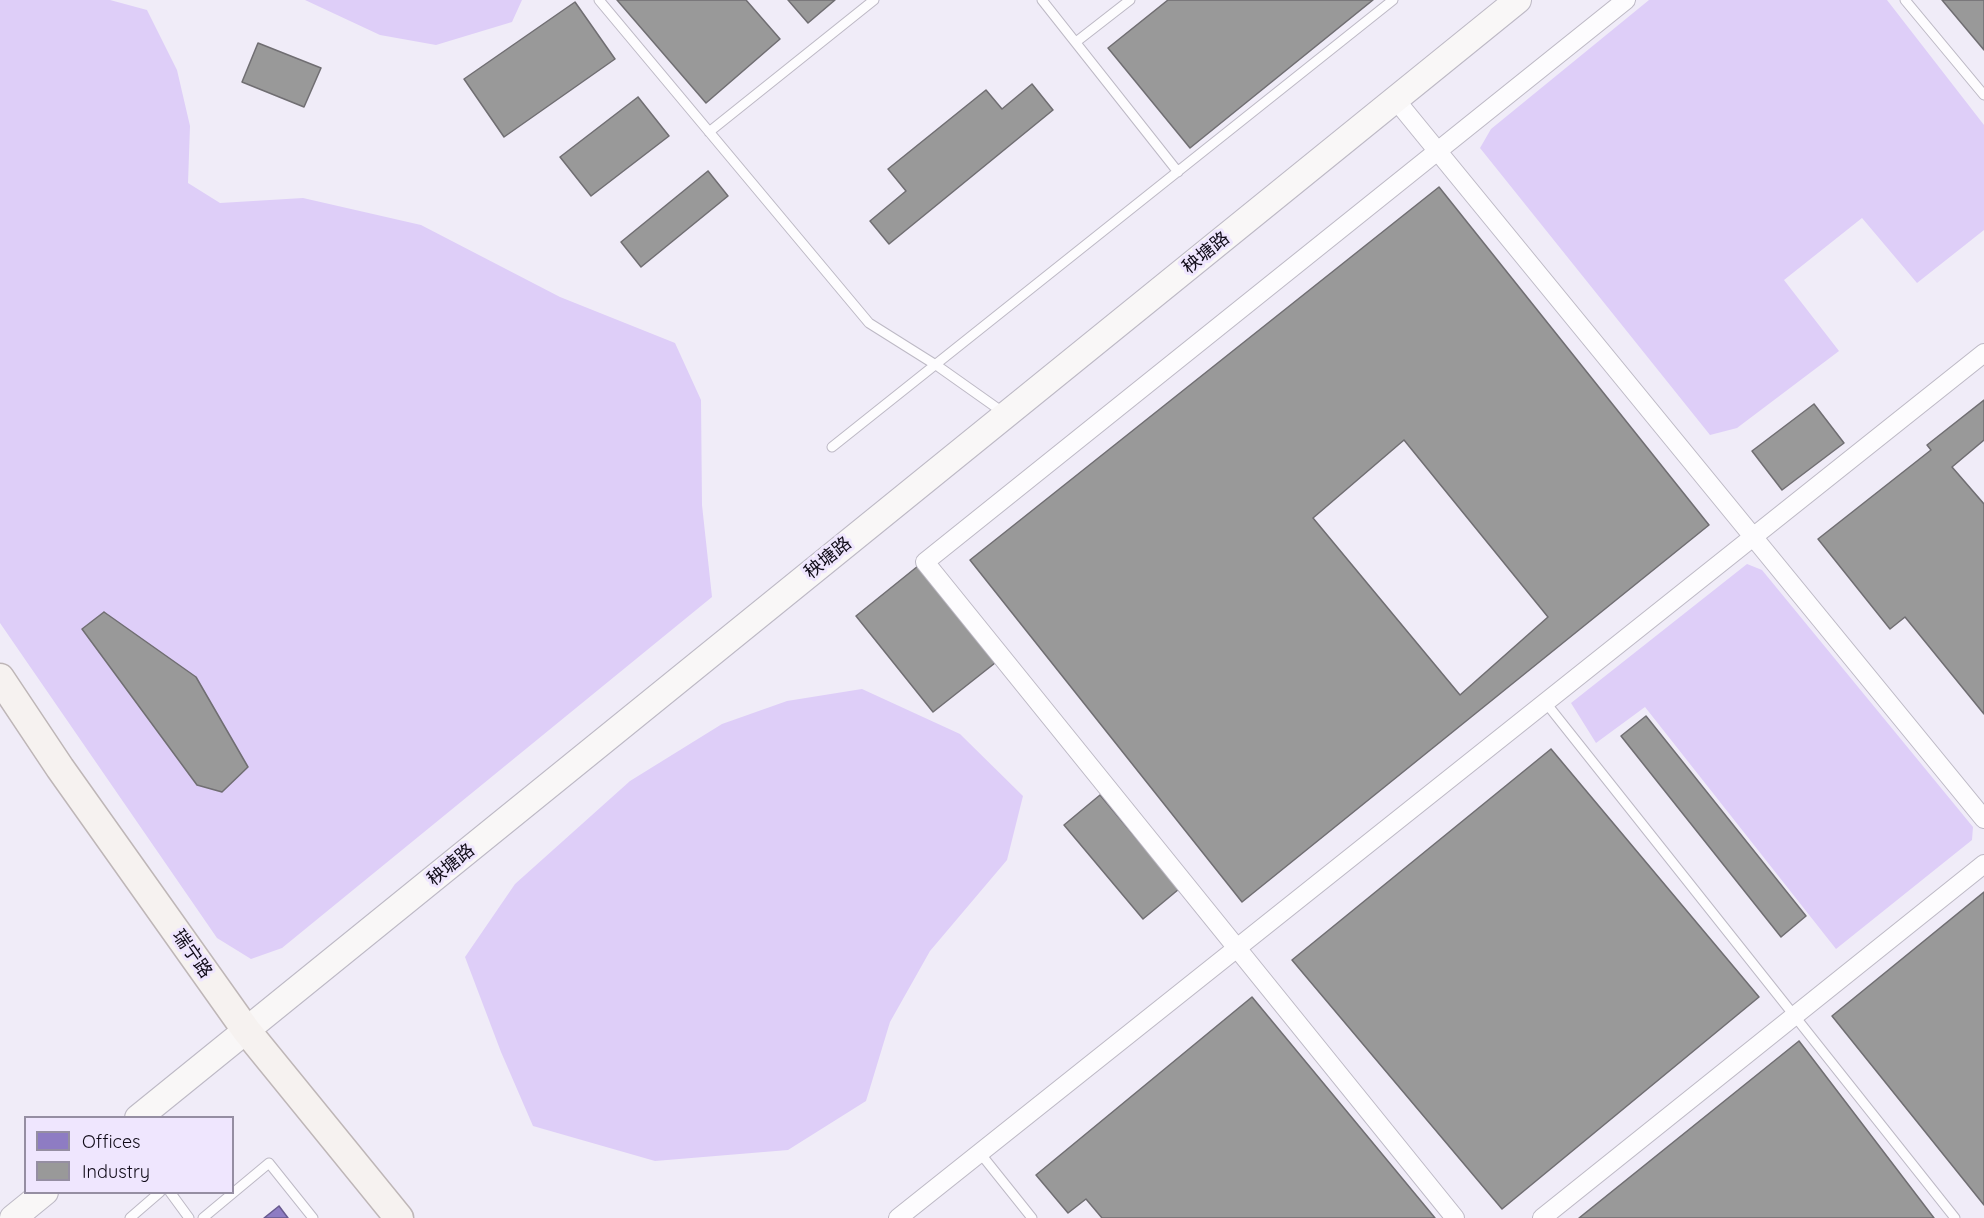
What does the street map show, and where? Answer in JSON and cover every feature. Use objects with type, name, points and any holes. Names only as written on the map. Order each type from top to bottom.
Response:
[{"type":"main road","name":"秧塘路","points":[[140,1116],[1518,0]]},
{"type":"main road","name":"瑞宁路","points":[[0,678],[239,1036],[399,1218]]},
{"type":"main road","name":"瑞宁路","points":[[0,706],[239,1036],[375,1218]]},
{"type":"main road","points":[[14,1218],[43,1194]]},
{"type":"street","points":[[1455,1218],[925,562],[1626,0]]},
{"type":"street","points":[[1395,99],[1984,819]]},
{"type":"street","points":[[898,1218],[1984,353]]},
{"type":"street","points":[[1542,1218],[1984,864]]},
{"type":"lane","points":[[598,0],[869,323],[936,365],[1005,415]]},
{"type":"lane","points":[[708,132],[874,0]]},
{"type":"lane","points":[[1042,0],[1178,172]]},
{"type":"lane","points":[[1076,42],[1130,0]]},
{"type":"lane","points":[[832,447],[1393,0]]},
{"type":"lane","points":[[1905,0],[1984,95]]},
{"type":"lane","points":[[1546,703],[1955,1218]]},
{"type":"lane","points":[[980,1154],[1032,1218]]},
{"type":"lane","points":[[234,1192],[269,1163],[313,1218]]},
{"type":"lane","points":[[129,1218],[158,1194]]},
{"type":"lane","points":[[171,1194],[189,1218]]},
{"type":"lane","points":[[203,1218],[232,1194]]},
{"type":"shaded area","points":[[0,0],[110,0],[147,10],[177,70],[190,126],[188,183],[220,203],[303,198],[421,225],[560,297],[675,343],[701,400],[702,505],[712,597],[282,948],[251,959],[217,938],[0,623]]},
{"type":"shaded area","points":[[305,0],[522,0],[512,22],[436,45],[380,35]]},
{"type":"shaded area","points":[[1649,0],[1887,0],[1984,125],[1984,230],[1917,283],[1862,218],[1784,280],[1839,351],[1737,428],[1710,435],[1480,148],[1491,129]]},
{"type":"shaded area","points":[[1747,564],[1762,570],[1973,827],[1972,840],[1836,949],[1645,707],[1596,743],[1571,703]]},
{"type":"shaded area","points":[[862,689],[960,734],[1023,796],[1007,860],[930,951],[890,1022],[866,1101],[788,1150],[655,1161],[533,1126],[501,1052],[465,957],[515,884],[630,781],[722,724],[787,701]]},
{"type":"building: Offices","points":[[279,1206],[288,1218],[264,1218]]},
{"type":"building: Industry","points":[[617,0],[746,0],[780,39],[706,103]]},
{"type":"building: Industry","points":[[788,0],[835,0],[808,23]]},
{"type":"building: Industry","points":[[1168,0],[1373,0],[1190,148],[1108,48]]},
{"type":"building: Industry","points":[[1942,0],[1984,0],[1984,50]]},
{"type":"building: Industry","points":[[575,2],[615,59],[504,137],[464,79]]},
{"type":"building: Industry","points":[[258,43],[321,68],[304,107],[242,82]]},
{"type":"building: Industry","points":[[1032,84],[1053,110],[889,244],[870,221],[906,191],[888,169],[986,90],[1002,109]]},
{"type":"building: Industry","points":[[638,97],[669,136],[591,196],[560,157]]},
{"type":"building: Industry","points":[[708,171],[728,196],[641,267],[621,242]]},
{"type":"building: Industry","points":[[1439,187],[1709,525],[1242,902],[970,560]],"holes":[[[1404,440],[1548,617],[1460,695],[1313,518]]]},
{"type":"building: Industry","points":[[1984,400],[1984,440],[1952,467],[1984,504],[1984,714],[1905,617],[1890,629],[1818,539],[1931,450],[1927,445]]},
{"type":"building: Industry","points":[[1814,404],[1844,443],[1782,490],[1752,451]]},
{"type":"building: Industry","points":[[918,566],[995,663],[933,712],[856,616]]},
{"type":"building: Industry","points":[[104,612],[196,677],[248,767],[222,792],[197,785],[82,629]]},
{"type":"building: Industry","points":[[1646,716],[1806,916],[1781,937],[1621,736]]},
{"type":"building: Industry","points":[[1551,749],[1759,997],[1502,1209],[1292,960]]},
{"type":"building: Industry","points":[[1100,795],[1179,889],[1143,919],[1064,825]]},
{"type":"building: Industry","points":[[1984,892],[1984,1205],[1832,1016]]},
{"type":"building: Industry","points":[[1252,997],[1435,1218],[1102,1218],[1086,1199],[1068,1213],[1036,1175]]},
{"type":"building: Industry","points":[[1799,1041],[1934,1218],[1579,1218]]}]
